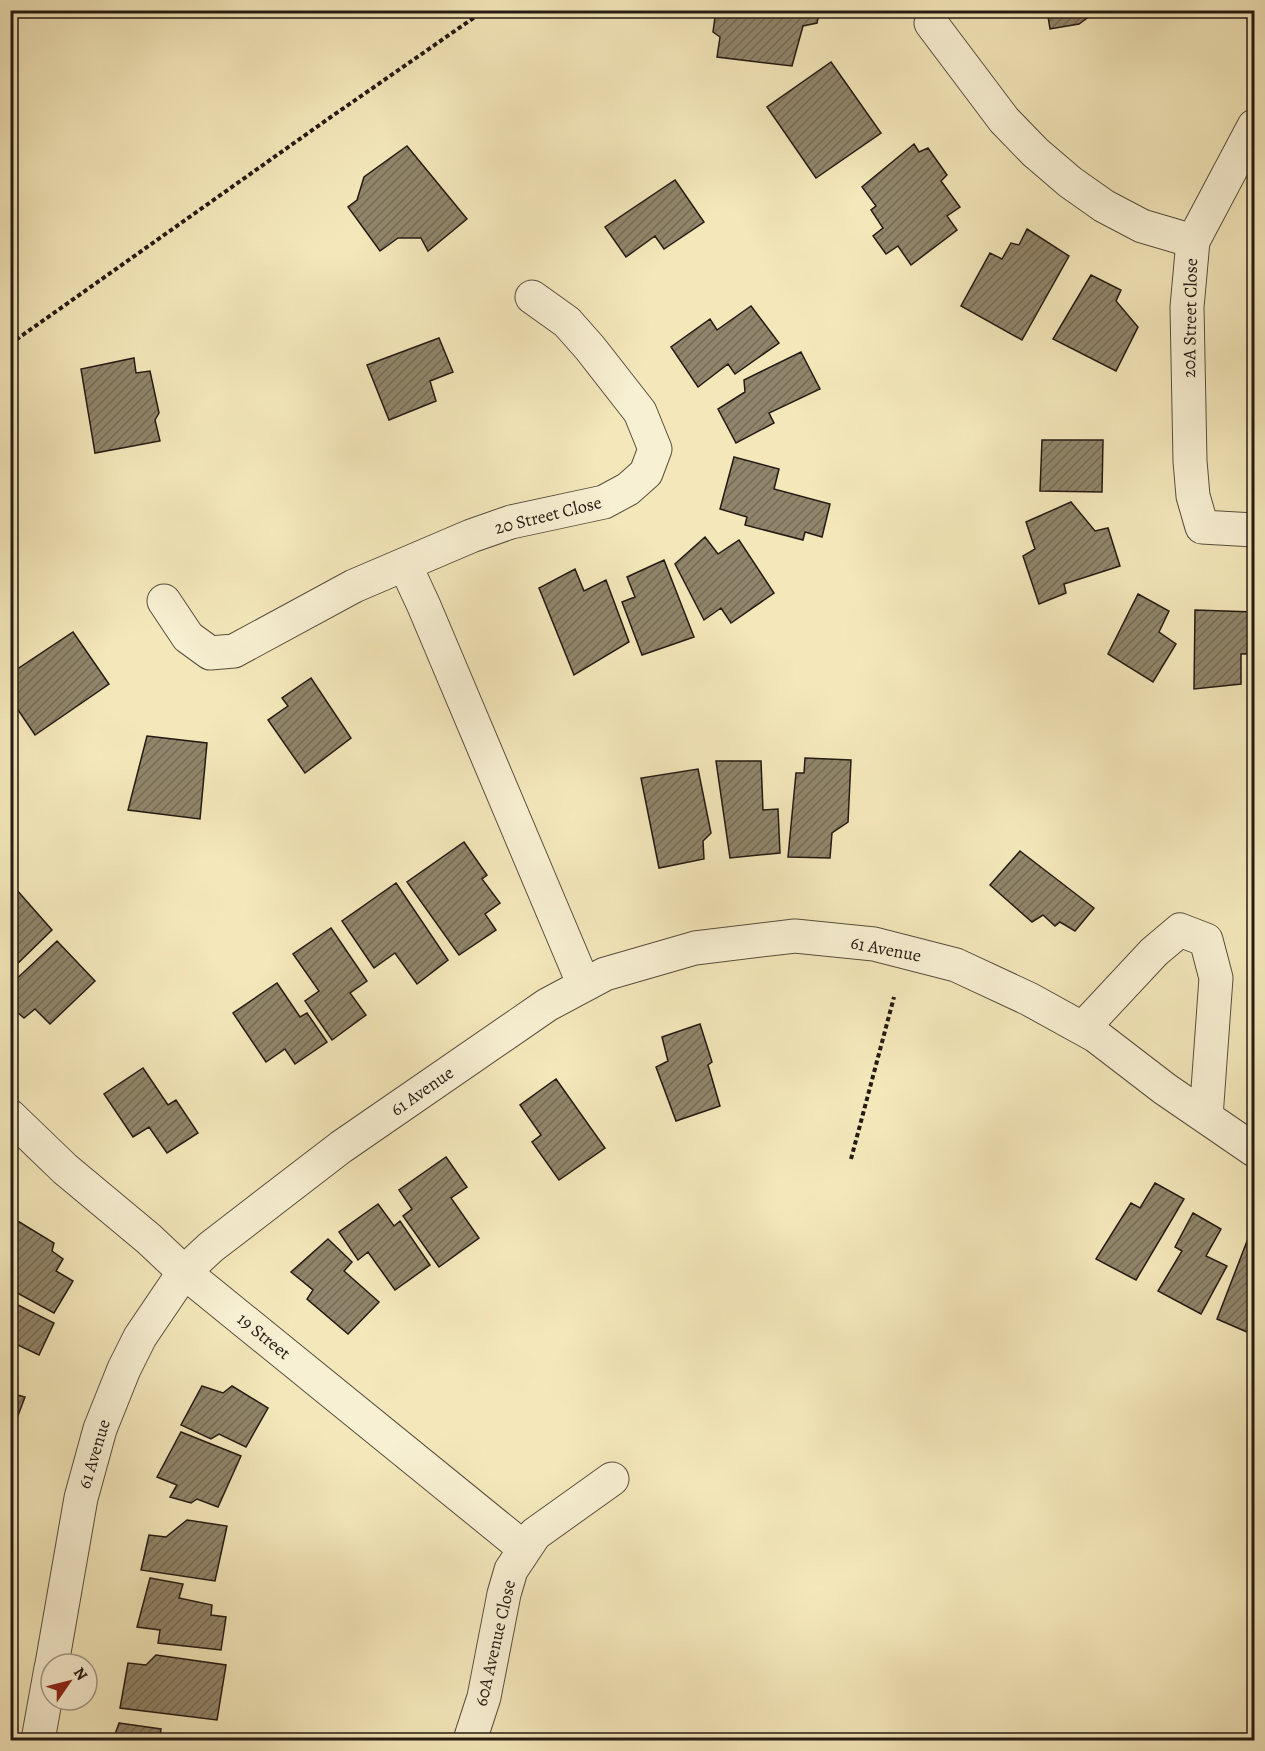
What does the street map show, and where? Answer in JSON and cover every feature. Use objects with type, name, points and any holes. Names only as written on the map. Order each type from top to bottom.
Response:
[{"type":"street","name":"20A Street Close","points":[[931,23],[1004,120],[1035,152],[1070,182],[1104,206],[1142,226],[1193,241],[1187,307],[1190,461],[1193,496],[1202,527],[1254,530]]},
{"type":"street","points":[[1193,241],[1254,126]]},
{"type":"street","name":"20 Street Close","points":[[164,602],[188,637],[210,653],[234,651],[354,586],[471,536],[511,522],[604,502],[628,489],[646,473],[655,449],[640,412],[567,322],[532,297]]},
{"type":"street","points":[[405,565],[585,985]]},
{"type":"street","points":[[1083,1028],[1154,952],[1180,930],[1206,940],[1215,978],[1206,1117]]},
{"type":"street","name":"61 Avenue","points":[[54,1652],[81,1498],[100,1429],[124,1369],[140,1337],[184,1272],[211,1247],[341,1147],[548,1005],[605,974],[695,948],[795,936],[873,944],[956,965],[1029,999],[1096,1036],[1165,1089],[1254,1150]]},
{"type":"street","name":"19 Street","points":[[10,1116],[65,1169],[149,1239],[184,1272],[524,1548]]},
{"type":"street","name":"60A Avenue Close","points":[[470,1740],[484,1697],[504,1594],[511,1570],[535,1534],[612,1479]]},
{"type":"street","name":"61 Avenue","points":[[38,1740],[43,1712]]},
{"type":"path","points":[[10,344],[485,10]]},
{"type":"path","points":[[851,1160],[894,997]]},
{"type":"building","points":[[716,10],[820,10],[817,23],[803,26],[792,66],[717,57],[720,37],[713,32]]},
{"type":"building","points":[[1047,10],[1098,10],[1079,24],[1050,29]]},
{"type":"building","points":[[831,62],[881,133],[816,178],[767,107]]},
{"type":"building","points":[[914,144],[919,152],[928,148],[947,175],[941,181],[960,207],[947,216],[957,230],[911,265],[898,246],[886,254],[873,236],[883,228],[871,210],[876,206],[862,187]]},
{"type":"building","points":[[407,146],[467,219],[428,251],[421,238],[398,238],[380,251],[348,207],[357,200],[364,177]]},
{"type":"building","points":[[675,180],[704,222],[664,249],[655,236],[626,257],[605,227]]},
{"type":"building","points":[[1027,229],[1069,256],[1022,340],[961,306],[990,253],[1002,259],[1011,243],[1019,245]]},
{"type":"building","points":[[1091,275],[1121,290],[1116,301],[1138,327],[1116,371],[1053,339]]},
{"type":"building","points":[[751,306],[779,343],[735,374],[728,364],[698,387],[671,347],[710,319],[717,330]]},
{"type":"building","points":[[1254,313],[1254,343],[1249,343]]},
{"type":"building","points":[[439,338],[453,372],[430,381],[436,401],[389,420],[367,365]]},
{"type":"building","points":[[801,352],[820,389],[769,413],[774,423],[736,443],[718,409],[745,392],[744,380]]},
{"type":"building","points":[[1254,355],[1254,410],[1252,409]]},
{"type":"building","points":[[134,358],[136,373],[150,371],[159,413],[155,420],[160,441],[95,453],[81,369]]},
{"type":"building","points":[[1042,440],[1103,440],[1102,492],[1040,491]]},
{"type":"building","points":[[734,457],[779,469],[774,489],[830,504],[822,537],[805,532],[803,540],[745,525],[747,517],[720,509]]},
{"type":"building","points":[[1071,502],[1095,531],[1108,528],[1120,566],[1064,584],[1066,593],[1039,604],[1023,556],[1035,549],[1026,522]]},
{"type":"building","points":[[705,537],[718,554],[739,540],[774,593],[731,623],[721,608],[704,620],[675,564]]},
{"type":"building","points":[[664,560],[694,637],[642,655],[622,602],[635,597],[627,577]]},
{"type":"building","points":[[575,569],[584,591],[606,580],[629,642],[574,675],[539,588]]},
{"type":"building","points":[[1138,594],[1169,611],[1159,632],[1176,644],[1153,682],[1108,654]]},
{"type":"building","points":[[1195,610],[1254,612],[1254,654],[1241,654],[1241,684],[1194,689]]},
{"type":"building","points":[[73,632],[109,684],[35,735],[10,698],[10,674]]},
{"type":"building","points":[[311,678],[351,738],[305,773],[268,720],[288,706],[282,698]]},
{"type":"building","points":[[147,736],[207,743],[200,819],[128,810]]},
{"type":"building","points":[[805,758],[851,760],[848,822],[832,833],[830,858],[788,857],[796,773],[804,773]]},
{"type":"building","points":[[716,761],[761,761],[763,810],[778,809],[780,853],[730,858]]},
{"type":"building","points":[[698,769],[711,833],[703,841],[704,859],[659,868],[641,778]]},
{"type":"building","points":[[464,842],[487,875],[482,879],[500,903],[485,914],[496,930],[459,955],[407,882]]},
{"type":"building","points":[[1020,851],[1094,908],[1075,931],[1060,922],[1055,926],[1043,915],[1032,922],[990,885]]},
{"type":"building","points":[[396,883],[448,960],[417,984],[395,953],[374,968],[342,921]]},
{"type":"building","points":[[15,888],[52,930],[10,971],[10,892]]},
{"type":"building","points":[[331,928],[367,981],[350,993],[366,1015],[332,1040],[305,1001],[319,991],[293,954]]},
{"type":"building","points":[[57,941],[95,981],[50,1024],[35,1009],[24,1018],[10,1006],[10,985]]},
{"type":"building","points":[[277,983],[300,1017],[307,1013],[327,1042],[295,1064],[285,1049],[266,1062],[233,1013]]},
{"type":"building","points":[[700,1024],[712,1062],[708,1065],[720,1106],[676,1121],[656,1067],[668,1061],[662,1037]]},
{"type":"building","points":[[143,1068],[168,1105],[176,1100],[198,1133],[167,1153],[149,1127],[133,1137],[104,1094]]},
{"type":"building","points":[[556,1079],[605,1148],[559,1180],[532,1142],[541,1135],[520,1105]]},
{"type":"building","points":[[446,1157],[467,1187],[451,1198],[479,1238],[439,1267],[403,1216],[412,1209],[399,1190]]},
{"type":"building","points":[[1155,1183],[1184,1199],[1136,1280],[1096,1259],[1131,1203],[1140,1208]]},
{"type":"building","points":[[378,1204],[394,1226],[400,1221],[430,1265],[395,1290],[368,1252],[358,1260],[339,1232]]},
{"type":"building","points":[[1193,1213],[1221,1229],[1206,1256],[1227,1266],[1201,1314],[1158,1291],[1182,1251],[1175,1247]]},
{"type":"building","points":[[16,1220],[54,1243],[52,1251],[63,1259],[56,1271],[73,1281],[54,1313],[10,1289],[10,1229]]},
{"type":"building","points":[[1249,1236],[1254,1238],[1254,1335],[1217,1319]]},
{"type":"building","points":[[328,1239],[352,1262],[344,1271],[379,1302],[348,1334],[307,1299],[313,1290],[291,1272]]},
{"type":"building","points":[[10,1301],[54,1323],[39,1355],[16,1344],[10,1355]]},
{"type":"building","points":[[202,1386],[223,1393],[232,1386],[268,1408],[246,1447],[219,1434],[211,1439],[181,1425]]},
{"type":"building","points":[[10,1393],[25,1397],[11,1434],[10,1434]]},
{"type":"building","points":[[181,1432],[241,1456],[218,1507],[197,1499],[191,1503],[170,1497],[177,1485],[157,1477]]},
{"type":"building","points":[[187,1520],[227,1526],[215,1581],[141,1570],[149,1535],[166,1537]]},
{"type":"building","points":[[150,1578],[183,1584],[179,1598],[212,1605],[211,1615],[226,1617],[221,1650],[158,1643],[160,1630],[137,1627]]},
{"type":"building","points":[[156,1655],[226,1665],[217,1720],[120,1708],[128,1663],[146,1665]]},
{"type":"building","points":[[119,1723],[161,1729],[160,1737],[181,1740],[113,1740]]}]
